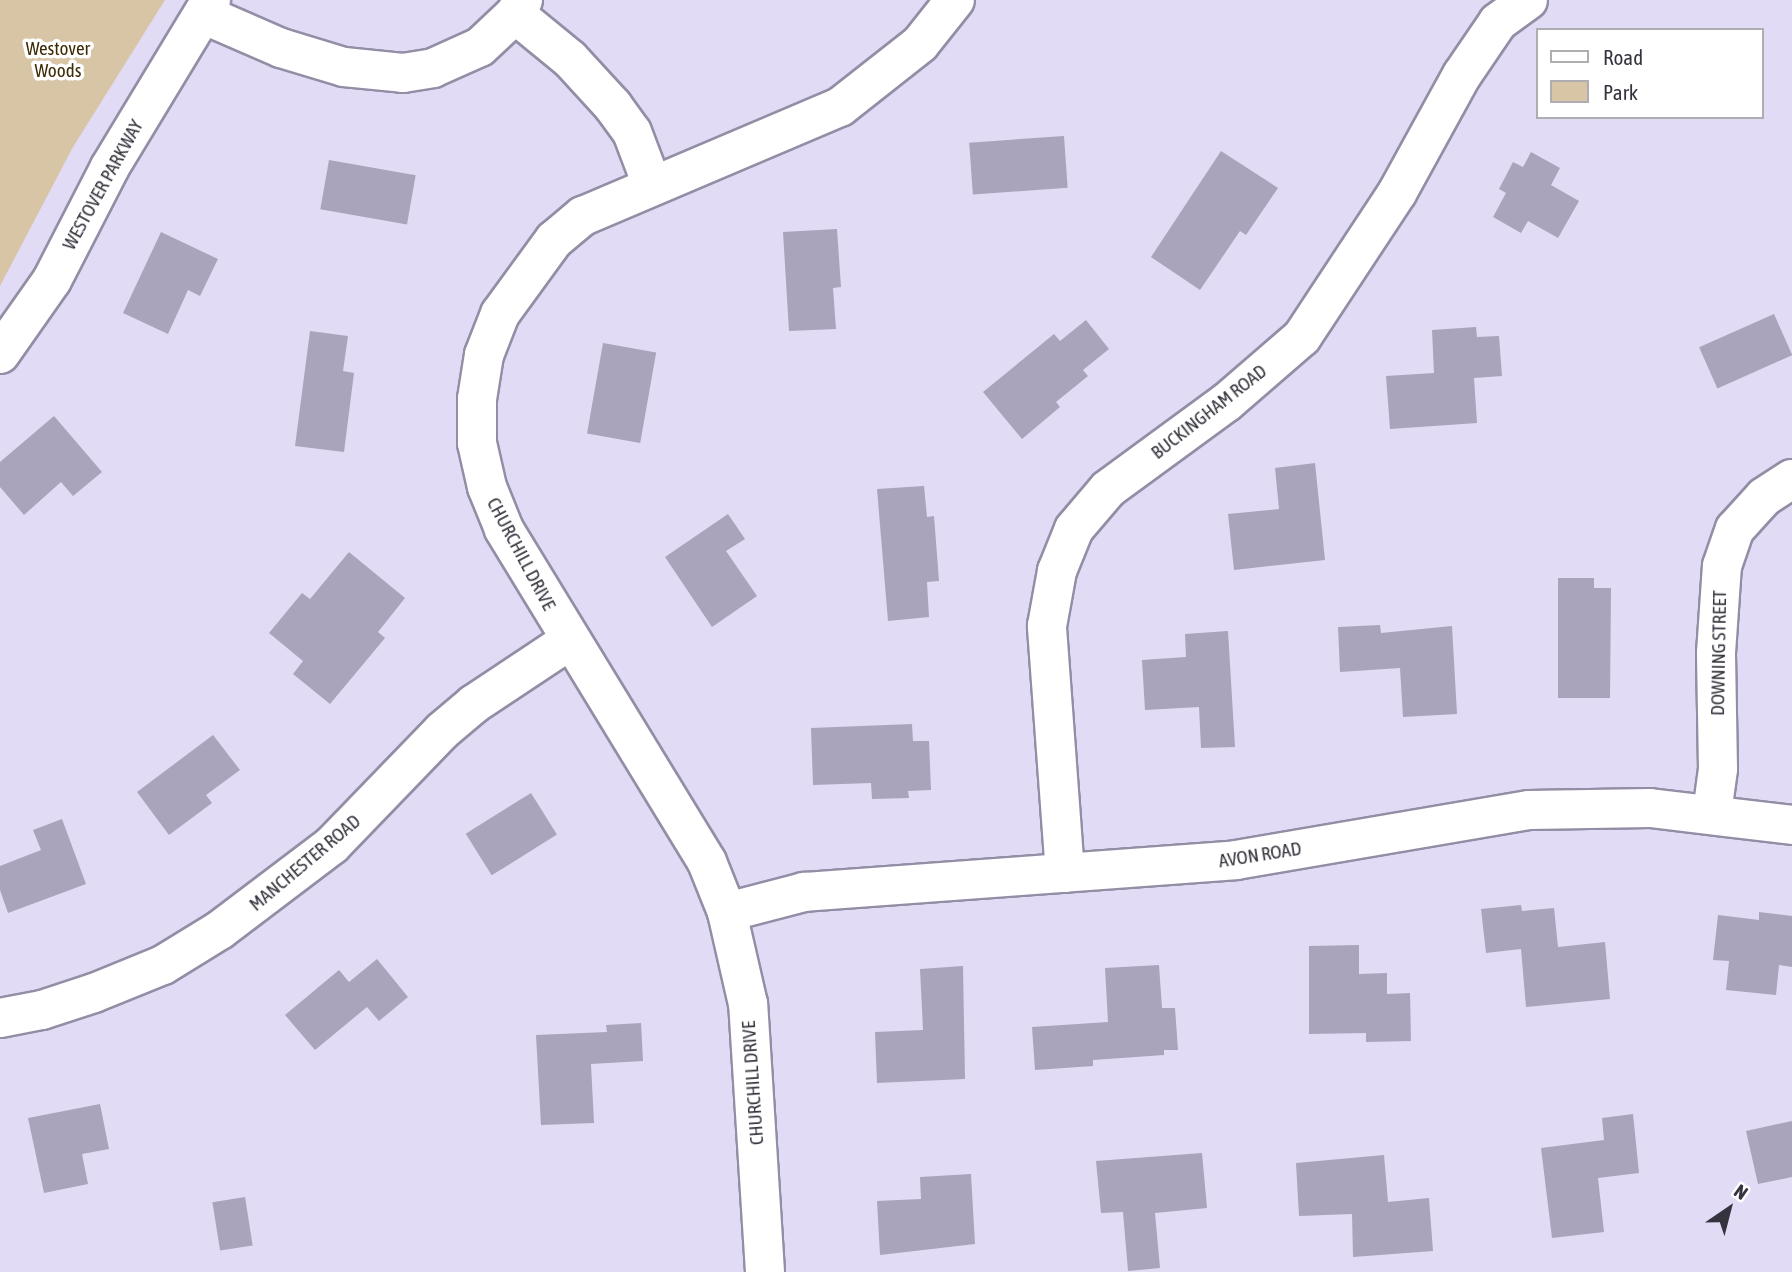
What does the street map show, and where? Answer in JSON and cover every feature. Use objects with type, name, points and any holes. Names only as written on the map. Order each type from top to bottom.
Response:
[{"type":"street","name":"CHURCHILL DRIVE","points":[[765,1272],[748,1004],[727,912],[707,862],[527,574],[486,487],[477,443],[477,398],[484,355],[500,314],[554,240],[583,216],[840,107],[920,44],[955,0]]},
{"type":"street","name":"BUCKINGHAM ROAD","points":[[1065,873],[1047,626],[1057,571],[1074,529],[1108,489],[1227,402],[1301,337],[1396,193],[1462,75],[1498,22],[1528,0]]},
{"type":"street","name":"WESTOVER PARKWAY","points":[[0,354],[32,315],[128,135],[208,7],[281,48],[383,74],[433,68],[457,60],[480,47],[519,7],[613,106],[632,132],[652,185]]},
{"type":"street","name":"DOWNING STREET","points":[[1712,813],[1718,769],[1716,653],[1722,566],[1735,530],[1764,497],[1792,479]]},
{"type":"street","name":"MANCHESTER ROAD","points":[[0,1018],[42,1010],[94,993],[163,965],[220,930],[332,845],[442,731],[474,704],[569,641]]},
{"type":"street","name":"AVON ROAD","points":[[727,912],[804,892],[1236,860],[1529,810],[1588,806],[1712,813],[1792,825]]},
{"type":"green space","name":"Westover Woods","points":[[0,0],[165,0],[73,147],[0,286]]},
{"type":"building","points":[[1064,136],[1068,188],[973,195],[969,143]]},
{"type":"building","points":[[1221,151],[1278,188],[1246,235],[1240,231],[1200,290],[1151,257]]},
{"type":"building","points":[[1531,152],[1560,168],[1551,185],[1579,201],[1558,238],[1528,221],[1521,233],[1493,217],[1506,193],[1499,189],[1513,162],[1523,167]]},
{"type":"building","points":[[329,160],[416,175],[407,225],[320,209]]},
{"type":"building","points":[[837,229],[841,287],[833,288],[836,329],[789,331],[783,232]]},
{"type":"building","points":[[161,232],[218,259],[200,296],[188,290],[168,334],[123,313]]},
{"type":"building","points":[[1774,314],[1792,355],[1717,388],[1699,347]]},
{"type":"building","points":[[1086,320],[1109,349],[1083,370],[1088,376],[1056,402],[1060,407],[1022,439],[983,392],[1054,334],[1060,341]]},
{"type":"building","points":[[1476,327],[1477,337],[1499,336],[1502,376],[1474,378],[1477,423],[1390,429],[1386,376],[1434,373],[1432,330]]},
{"type":"building","points":[[310,331],[348,336],[343,371],[354,373],[344,452],[295,446]]},
{"type":"building","points":[[603,343],[656,352],[640,443],[587,434]]},
{"type":"building","points":[[54,416],[102,472],[73,496],[61,482],[24,515],[0,487],[0,462]]},
{"type":"building","points":[[1315,463],[1325,560],[1234,570],[1228,514],[1279,509],[1275,468]]},
{"type":"building","points":[[924,486],[927,517],[934,516],[939,581],[927,582],[929,617],[888,621],[877,489]]},
{"type":"building","points":[[728,514],[745,539],[726,551],[757,596],[712,627],[665,557]]},
{"type":"building","points":[[349,552],[405,598],[378,632],[385,638],[330,704],[293,674],[303,661],[269,633],[302,593],[310,599]]},
{"type":"building","points":[[1558,578],[1594,578],[1594,588],[1611,588],[1610,698],[1558,698]]},
{"type":"building","points":[[1380,625],[1381,633],[1452,626],[1457,714],[1403,717],[1400,668],[1340,672],[1338,627]]},
{"type":"building","points":[[1228,631],[1235,747],[1201,748],[1199,707],[1145,710],[1142,660],[1186,657],[1185,634]]},
{"type":"building","points":[[912,724],[913,741],[929,741],[931,790],[908,791],[909,798],[872,799],[871,783],[813,785],[811,728]]},
{"type":"building","points":[[213,735],[240,770],[206,795],[212,803],[169,835],[137,792]]},
{"type":"building","points":[[531,793],[557,835],[492,875],[466,834]]},
{"type":"building","points":[[62,819],[86,884],[8,913],[0,890],[0,866],[41,850],[33,830]]},
{"type":"building","points":[[1521,905],[1522,911],[1554,908],[1558,947],[1605,942],[1610,999],[1526,1007],[1521,949],[1486,953],[1481,909]]},
{"type":"building","points":[[1759,912],[1792,916],[1792,967],[1779,965],[1776,995],[1726,990],[1729,961],[1713,960],[1718,915],[1759,920]]},
{"type":"building","points":[[1359,945],[1359,974],[1387,973],[1387,994],[1410,993],[1411,1041],[1366,1042],[1366,1033],[1309,1034],[1309,946]]},
{"type":"building","points":[[377,959],[408,997],[379,1021],[367,1007],[315,1050],[285,1015],[339,970],[349,982]]},
{"type":"building","points":[[1159,965],[1162,1008],[1175,1008],[1178,1050],[1164,1050],[1164,1055],[1093,1060],[1093,1066],[1035,1070],[1032,1027],[1108,1022],[1105,968]]},
{"type":"building","points":[[963,966],[965,1079],[877,1083],[875,1032],[923,1030],[920,969]]},
{"type":"building","points":[[641,1023],[643,1061],[591,1064],[594,1123],[541,1125],[536,1035],[607,1032],[606,1025]]},
{"type":"building","points":[[100,1104],[109,1149],[82,1154],[88,1184],[44,1193],[28,1118]]},
{"type":"building","points":[[1633,1114],[1639,1173],[1598,1178],[1604,1232],[1552,1238],[1541,1148],[1604,1140],[1602,1118]]},
{"type":"building","points":[[1792,1121],[1792,1177],[1758,1184],[1746,1131]]},
{"type":"building","points":[[1202,1153],[1207,1208],[1155,1213],[1160,1268],[1128,1271],[1123,1212],[1101,1213],[1096,1161]]},
{"type":"building","points":[[1384,1155],[1388,1202],[1429,1198],[1433,1251],[1353,1257],[1352,1214],[1299,1216],[1296,1163]]},
{"type":"building","points":[[971,1174],[975,1244],[880,1255],[877,1201],[921,1199],[920,1177]]},
{"type":"building","points":[[245,1197],[253,1245],[220,1251],[212,1202]]}]
